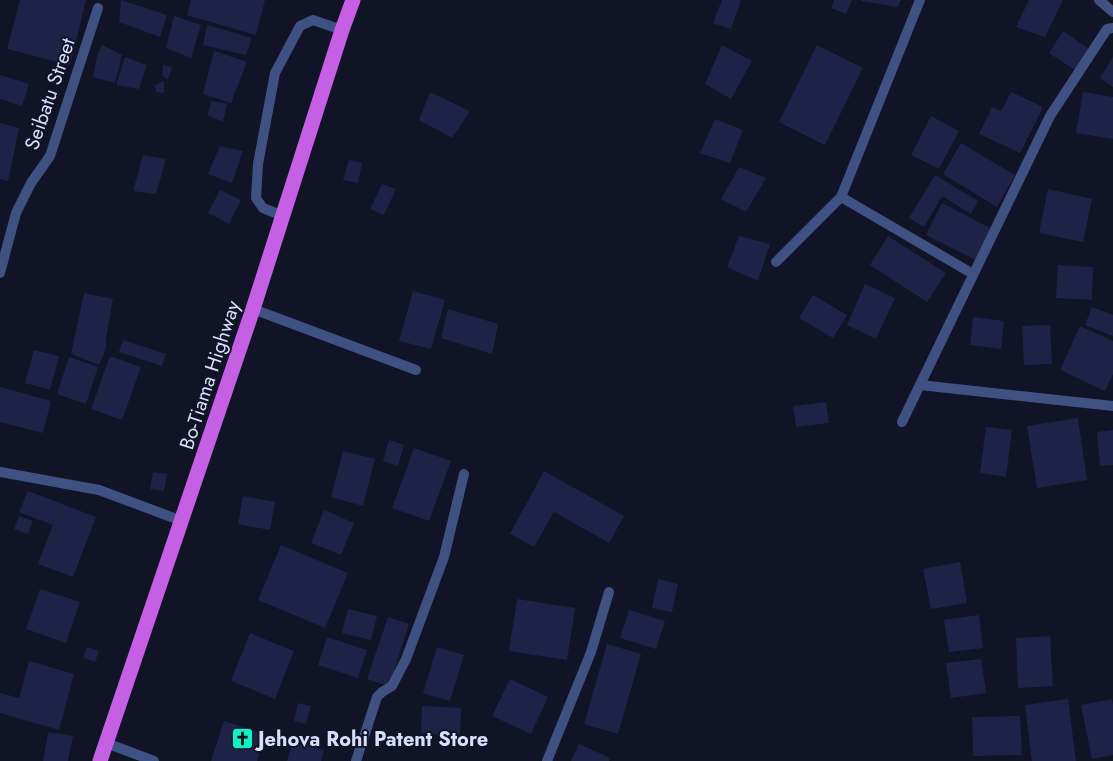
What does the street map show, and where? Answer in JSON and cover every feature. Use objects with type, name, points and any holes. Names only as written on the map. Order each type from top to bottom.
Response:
[{"type":"highway","name":"Bo-Tiama Highway","points":[[100,761],[253,309],[353,0]]},
{"type":"street","points":[[776,262],[841,197],[920,0]]},
{"type":"street","points":[[1100,0],[1113,12]]},
{"type":"street","name":"Seibatu Street","points":[[0,273],[16,213],[31,183],[50,156],[98,8]]},
{"type":"street","points":[[283,216],[264,208],[256,198],[258,164],[275,73],[300,26],[313,20],[342,30]]},
{"type":"street","points":[[902,422],[1050,116],[1107,30],[1113,28]]},
{"type":"street","points":[[841,197],[974,274]]},
{"type":"street","points":[[253,309],[416,370]]},
{"type":"street","points":[[920,385],[1113,406]]},
{"type":"street","points":[[0,472],[99,490],[182,521]]},
{"type":"street","points":[[356,761],[377,698],[382,692],[392,686],[406,659],[444,557],[464,474]]},
{"type":"street","points":[[547,761],[591,652],[609,592]]},
{"type":"street","points":[[106,743],[154,761]]},
{"type":"building","points":[[20,0],[86,0],[70,65],[7,49]]},
{"type":"building","points":[[121,0],[167,15],[160,37],[119,22]]},
{"type":"building","points":[[191,0],[265,0],[256,35],[187,15]]},
{"type":"building","points":[[722,0],[741,0],[731,29],[713,23]]},
{"type":"building","points":[[834,0],[852,0],[846,14],[831,8]]},
{"type":"building","points":[[862,0],[901,0],[898,7]]},
{"type":"building","points":[[1029,0],[1063,0],[1045,37],[1016,27]]},
{"type":"building","points":[[174,16],[201,25],[191,58],[166,48]]},
{"type":"building","points":[[207,25],[252,38],[246,55],[203,45]]},
{"type":"building","points":[[1063,31],[1089,49],[1075,70],[1049,53]]},
{"type":"building","points":[[102,45],[122,55],[115,83],[93,77],[97,56]]},
{"type":"building","points":[[722,45],[752,61],[731,99],[705,84]]},
{"type":"building","points":[[817,45],[863,68],[825,145],[779,122]]},
{"type":"building","points":[[214,51],[247,62],[231,103],[203,94]]},
{"type":"building","points":[[125,57],[147,65],[139,89],[116,85]]},
{"type":"building","points":[[1113,57],[1113,87],[1100,78]]},
{"type":"building","points":[[163,65],[172,67],[168,80],[162,75]]},
{"type":"building","points":[[0,75],[29,84],[22,106],[0,99]]},
{"type":"building","points":[[164,81],[164,93],[156,92],[155,85]]},
{"type":"building","points":[[430,92],[470,111],[452,138],[419,120]]},
{"type":"building","points":[[1011,92],[1043,107],[1020,153],[979,134],[992,107],[1001,111]]},
{"type":"building","points":[[1083,92],[1113,97],[1113,139],[1076,133]]},
{"type":"building","points":[[212,101],[227,104],[223,122],[207,115]]},
{"type":"building","points":[[931,116],[959,131],[939,169],[911,155]]},
{"type":"building","points":[[715,119],[743,130],[730,163],[700,153]]},
{"type":"building","points":[[0,123],[19,128],[8,181],[0,179]]},
{"type":"building","points":[[961,143],[1015,175],[997,207],[943,174]]},
{"type":"building","points":[[220,146],[243,151],[232,183],[208,174]]},
{"type":"building","points":[[143,155],[166,159],[156,194],[133,191]]},
{"type":"building","points":[[349,160],[362,163],[358,183],[343,180]]},
{"type":"building","points":[[739,167],[766,178],[746,212],[721,199]]},
{"type":"building","points":[[935,175],[978,201],[971,214],[942,196],[924,227],[909,218]]},
{"type":"building","points":[[382,184],[396,189],[384,215],[370,209]]},
{"type":"building","points":[[1048,189],[1092,199],[1083,242],[1039,233]]},
{"type":"building","points":[[220,190],[241,200],[229,224],[208,213]]},
{"type":"building","points":[[942,203],[992,229],[976,260],[926,235]]},
{"type":"building","points":[[739,236],[770,244],[758,281],[727,267]]},
{"type":"building","points":[[888,236],[946,273],[927,302],[870,265]]},
{"type":"building","points":[[1058,265],[1093,267],[1092,300],[1056,298]]},
{"type":"building","points":[[865,284],[895,298],[876,339],[847,325]]},
{"type":"building","points":[[413,291],[445,300],[431,349],[399,341]]},
{"type":"building","points":[[84,293],[113,299],[106,348],[99,365],[71,354]]},
{"type":"building","points":[[813,295],[847,315],[833,338],[799,318]]},
{"type":"building","points":[[1092,307],[1113,315],[1113,336],[1085,325]]},
{"type":"building","points":[[448,309],[498,324],[492,354],[441,338]]},
{"type":"building","points":[[973,317],[1004,321],[1001,349],[970,345]]},
{"type":"building","points":[[1050,325],[1052,364],[1024,365],[1022,326]]},
{"type":"building","points":[[1080,326],[1113,341],[1113,374],[1105,391],[1060,370]]},
{"type":"building","points":[[123,340],[166,354],[162,366],[119,352]]},
{"type":"building","points":[[34,350],[59,356],[50,390],[25,383]]},
{"type":"building","points":[[110,356],[141,367],[122,420],[91,409]]},
{"type":"building","points":[[69,357],[98,367],[86,404],[57,394]]},
{"type":"building","points":[[0,387],[51,401],[43,433],[0,422]]},
{"type":"building","points":[[826,402],[829,423],[796,427],[793,406]]},
{"type":"building","points":[[1078,418],[1087,480],[1037,488],[1027,426]]},
{"type":"building","points":[[986,427],[1012,430],[1006,477],[980,473]]},
{"type":"building","points":[[1113,430],[1113,465],[1100,466],[1097,432]]},
{"type":"building","points":[[389,440],[404,445],[398,466],[383,461]]},
{"type":"building","points":[[414,448],[451,461],[429,521],[392,508]]},
{"type":"building","points":[[343,451],[375,459],[363,506],[331,497]]},
{"type":"building","points":[[544,471],[624,516],[609,543],[554,512],[534,547],[510,534]]},
{"type":"building","points":[[153,472],[167,474],[164,491],[150,489]]},
{"type":"building","points":[[28,491],[96,517],[73,577],[38,564],[53,525],[19,512]]},
{"type":"building","points":[[243,496],[275,502],[270,530],[238,524]]},
{"type":"building","points":[[324,510],[354,523],[341,555],[311,543]]},
{"type":"building","points":[[19,516],[33,521],[28,534],[14,529]]},
{"type":"building","points":[[281,545],[348,573],[325,628],[258,600]]},
{"type":"building","points":[[960,562],[967,603],[931,609],[923,569]]},
{"type":"building","points":[[658,579],[678,584],[672,612],[652,608]]},
{"type":"building","points":[[40,589],[80,602],[66,643],[26,629]]},
{"type":"building","points":[[517,599],[575,608],[567,660],[509,651]]},
{"type":"building","points":[[348,609],[377,616],[371,640],[342,633]]},
{"type":"building","points":[[629,610],[665,621],[656,649],[620,638]]},
{"type":"building","points":[[979,615],[983,648],[949,652],[944,620]]},
{"type":"building","points":[[388,617],[409,624],[389,686],[367,679]]},
{"type":"building","points":[[250,633],[294,651],[275,699],[231,681]]},
{"type":"building","points":[[1050,636],[1053,686],[1018,688],[1016,638]]},
{"type":"building","points":[[327,637],[367,650],[358,678],[318,665]]},
{"type":"building","points":[[607,644],[641,654],[618,734],[584,724]]},
{"type":"building","points":[[87,647],[99,651],[95,662],[83,658]]},
{"type":"building","points":[[437,647],[464,655],[450,701],[423,693]]},
{"type":"building","points":[[981,659],[986,693],[951,698],[946,663]]},
{"type":"building","points":[[29,661],[74,674],[59,730],[0,713],[0,693],[19,698]]},
{"type":"building","points":[[510,679],[548,697],[531,734],[492,716]]},
{"type":"building","points":[[1068,699],[1076,761],[1032,761],[1025,705]]},
{"type":"building","points":[[1112,699],[1113,755],[1092,759],[1081,705]]},
{"type":"building","points":[[298,703],[311,706],[306,724],[294,721]]},
{"type":"building","points":[[422,706],[461,708],[460,736],[421,733]]},
{"type":"building","points":[[1020,716],[1022,755],[973,756],[972,717]]},
{"type":"building","points":[[224,721],[265,734],[257,761],[211,761]]},
{"type":"building","points":[[48,732],[73,736],[68,761],[43,761]]},
{"type":"building","points":[[293,741],[324,750],[321,761],[287,761]]},
{"type":"building","points":[[579,744],[610,758],[609,761],[571,761]]},
{"type":"place","name":"Jehova Rohi Patent Store","points":[[242,739]]}]
